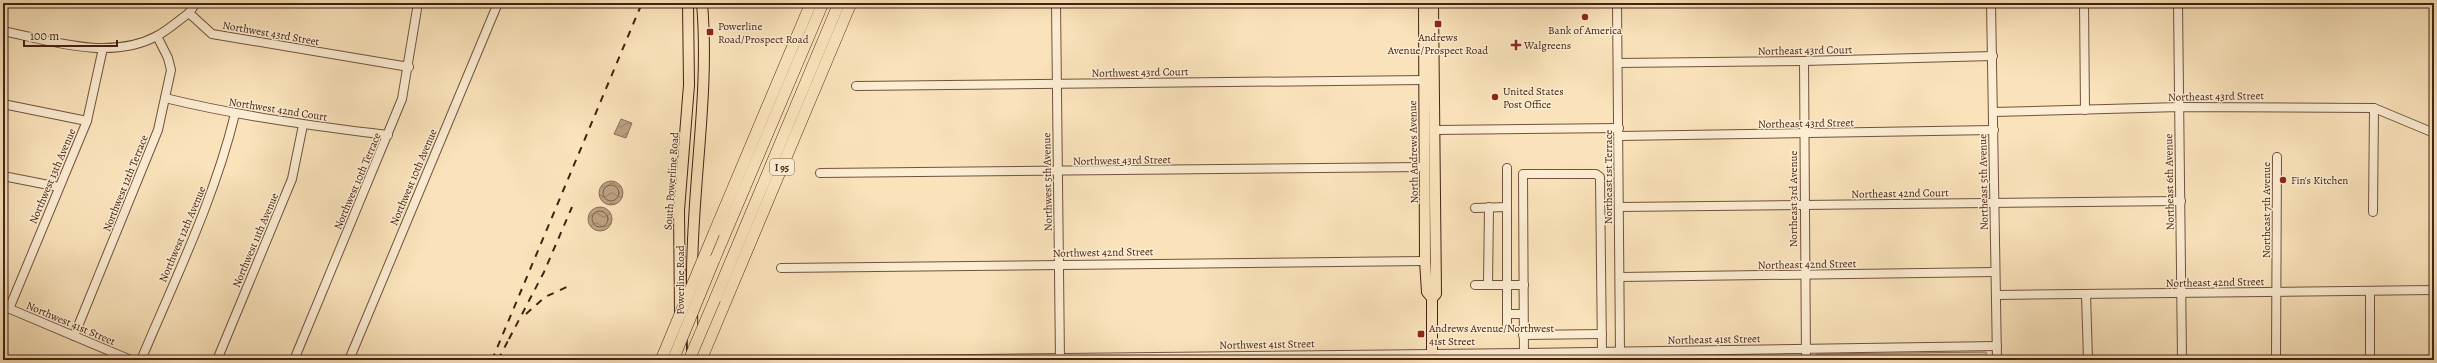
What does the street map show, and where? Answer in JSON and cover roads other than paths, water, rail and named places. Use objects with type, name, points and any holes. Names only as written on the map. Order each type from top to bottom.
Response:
[{"type":"highway","points":[[661,360],[714,233],[816,5]]},
{"type":"highway","points":[[673,360],[816,5]]},
{"type":"highway","points":[[689,360],[844,5]]},
{"type":"highway","name":"I 95","points":[[701,360],[844,5]]},
{"type":"main road","name":"South Powerline Road","points":[[681,360],[679,223],[689,98],[688,3]]},
{"type":"main road","name":"Powerline Road","points":[[693,360],[692,258],[694,195],[704,86],[702,3]]},
{"type":"main road","name":"North Andrews Avenue","points":[[1424,3],[1426,261],[1427,292],[1432,298],[1432,357]]},
{"type":"main road","name":"North Andrews Avenue","points":[[1432,298],[1436,294],[1433,3]]},
{"type":"main road","points":[[1425,167],[1434,177]]},
{"type":"main road","points":[[679,223],[686,235],[692,258]]},
{"type":"street","points":[[3,31],[103,48],[130,46],[157,36],[189,13],[196,3]]},
{"type":"street","name":"Northwest 10th Terrace","points":[[294,360],[402,99],[418,3]]},
{"type":"street","name":"Northwest 10th Avenue","points":[[348,360],[498,3]]},
{"type":"street","name":"Northwest 5th Avenue","points":[[1056,3],[1060,359]]},
{"type":"street","name":"Northeast 1st Terrace","points":[[1617,3],[1620,351]]},
{"type":"street","name":"Northeast 5th Avenue","points":[[1991,3],[1997,360]]},
{"type":"street","points":[[2084,3],[2085,110]]},
{"type":"street","name":"Northeast 6th Avenue","points":[[2178,3],[2182,360]]},
{"type":"street","name":"Northwest 43rd Street","points":[[189,13],[212,34],[408,67]]},
{"type":"street","name":"Northwest 12th Terrace","points":[[74,336],[151,151],[171,70],[168,58],[157,36]]},
{"type":"street","name":"Northwest 13th Avenue","points":[[6,308],[87,121],[103,48]]},
{"type":"street","name":"Northeast 43rd Court","points":[[1618,63],[1804,61],[1993,56]]},
{"type":"street","name":"Northeast 3rd Avenue","points":[[1804,61],[1806,360]]},
{"type":"street","name":"Northwest 43rd Court","points":[[856,86],[1424,80]]},
{"type":"street","name":"Northwest 42nd Court","points":[[165,98],[235,114],[303,125],[388,135]]},
{"type":"street","points":[[3,104],[87,121]]},
{"type":"street","name":"Northeast 43rd Street","points":[[1993,112],[2180,107],[2374,108],[2434,133]]},
{"type":"street","points":[[2373,212],[2374,108]]},
{"type":"street","name":"Northwest 12th Avenue","points":[[141,360],[223,163],[235,114]]},
{"type":"street","name":"Northwest 11th Avenue","points":[[217,360],[292,179],[303,125]]},
{"type":"street","name":"Northeast 43rd Street","points":[[1434,130],[1804,134],[1994,130]]},
{"type":"street","name":"Northeast 7th Avenue","points":[[2276,360],[2275,292],[2277,156]]},
{"type":"street","name":"Northwest 43rd Street","points":[[820,173],[1058,172],[1425,167]]},
{"type":"street","points":[[1507,168],[1507,327]]},
{"type":"street","points":[[1524,357],[1524,174],[1598,175],[1602,181],[1602,351]]},
{"type":"street","points":[[3,176],[59,187]]},
{"type":"street","name":"Northeast 42nd Court","points":[[1619,207],[2180,201]]},
{"type":"street","points":[[1488,207],[1488,285]]},
{"type":"street","points":[[1475,208],[1507,207]]},
{"type":"street","name":"Northwest 42nd Street","points":[[781,268],[1426,261]]},
{"type":"street","name":"Northeast 42nd Street","points":[[1620,277],[1996,272]]},
{"type":"street","points":[[1476,285],[1524,285]]},
{"type":"street","name":"Northeast 42nd Street","points":[[1996,295],[2434,290]]},
{"type":"street","points":[[2370,291],[2370,360]]},
{"type":"street","points":[[2086,294],[2088,360]]},
{"type":"street","name":"Northwest 41st Street","points":[[6,308],[131,360]]},
{"type":"street","points":[[1508,314],[1524,314]]},
{"type":"street","points":[[1524,335],[1602,334]]},
{"type":"street","name":"Northeast 41st Street","points":[[1432,357],[1524,357],[1602,351],[1997,346]]},
{"type":"street","name":"Northwest 41st Street","points":[[886,360],[1432,357]]},
{"type":"water","points":[[621,119],[632,123],[626,138],[614,134]]},
{"type":"water","points":[[611,181],[620,184],[623,193],[620,202],[611,205],[602,202],[599,193],[602,184]]},
{"type":"water","points":[[600,207],[605,208],[611,214],[611,224],[605,230],[600,231],[595,230],[589,224],[588,219],[589,214],[595,208]]},
{"type":"waterway","points":[[3,357],[10,360]]},
{"type":"railway","points":[[492,360],[642,3]]},
{"type":"railway","points":[[509,339],[544,272],[572,207]]},
{"type":"railway","points":[[526,314],[545,297],[569,286]]},
{"type":"railway","points":[[498,360],[511,335]]},
{"type":"place","name":"Bank of America","points":[[1585,17]]},
{"type":"place","name":"Andrews Avenue/Prospect Road","points":[[1438,24]]},
{"type":"place","name":"Powerline Road/Prospect Road","points":[[710,32]]},
{"type":"place","name":"Walgreens","points":[[1516,45]]},
{"type":"place","name":"United States Post Office","points":[[1495,97]]},
{"type":"place","name":"Fin's Kitchen","points":[[2283,180]]},
{"type":"place","name":"Andrews Avenue/Northwest 41st Street","points":[[1421,334]]}]
